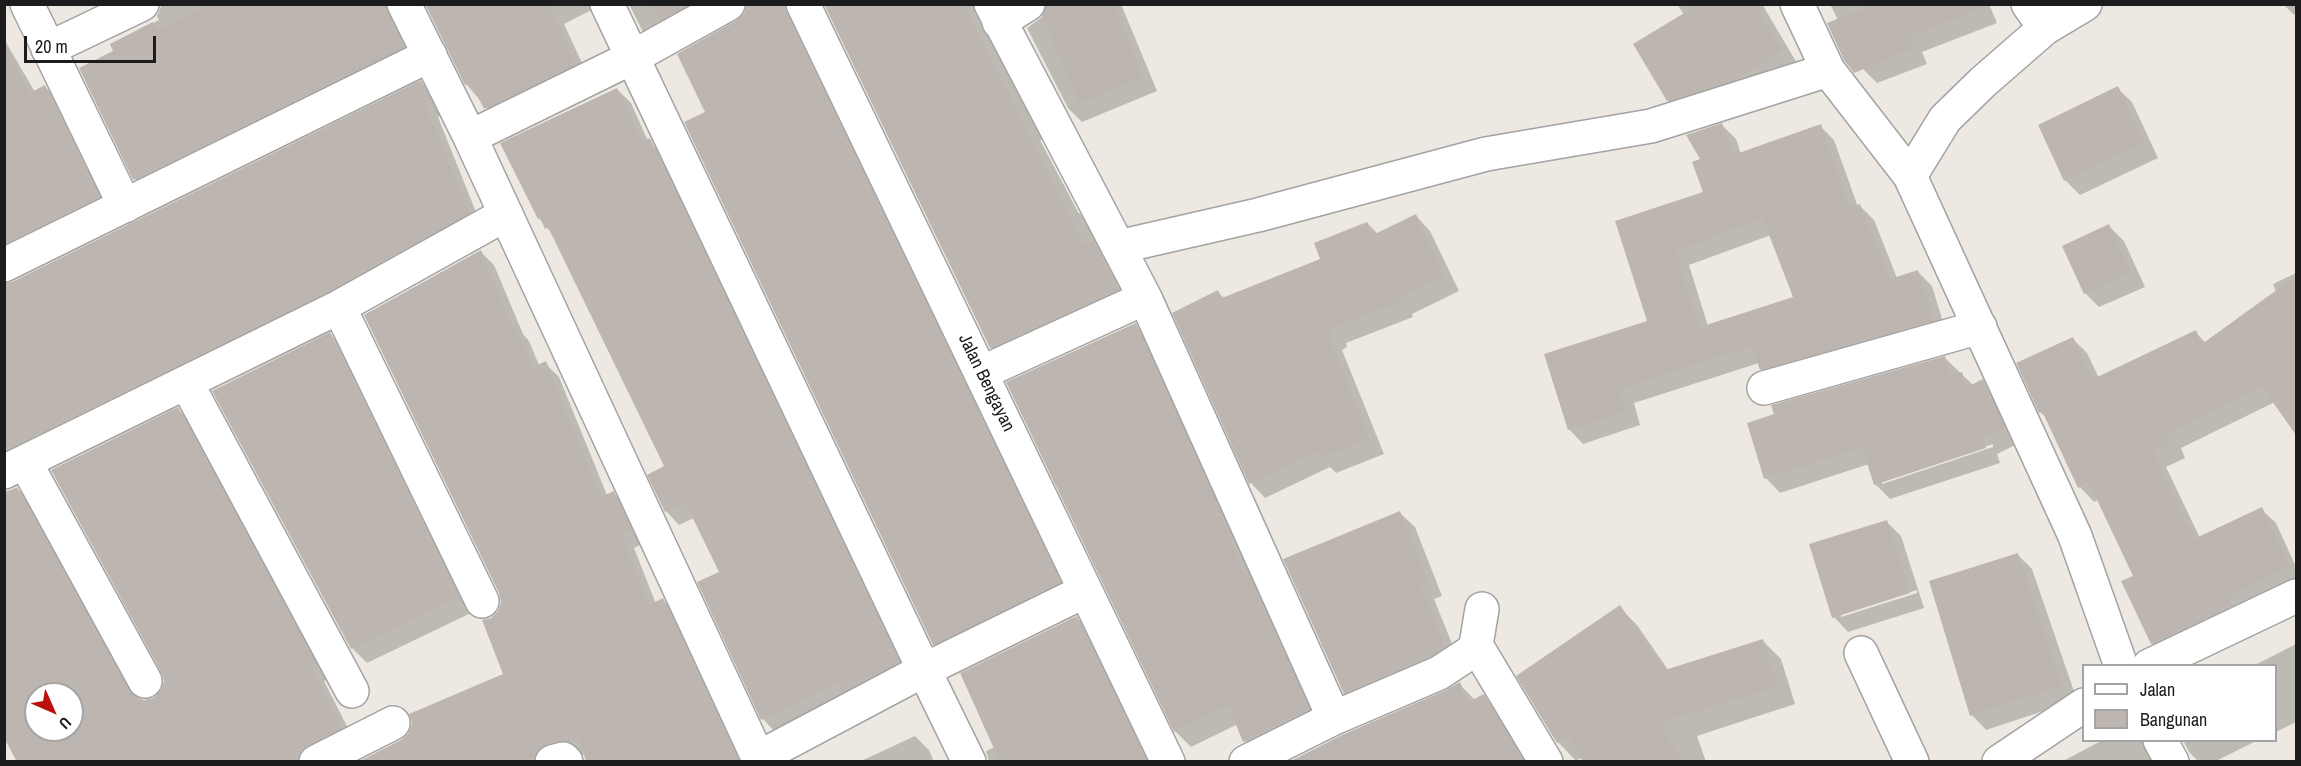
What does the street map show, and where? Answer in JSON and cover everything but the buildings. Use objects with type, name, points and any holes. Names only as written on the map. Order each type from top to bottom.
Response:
[{"type":"street","points":[[27,4],[125,206]]},
{"type":"street","points":[[48,49],[142,4]]},
{"type":"street","points":[[404,4],[470,137],[759,760],[924,670],[1085,591]]},
{"type":"street","points":[[607,4],[969,762]]},
{"type":"street","points":[[470,137],[633,57],[728,4]]},
{"type":"street","name":"Jalan Bengayan","points":[[803,4],[1168,762]]},
{"type":"street","points":[[1028,4],[995,13],[1145,298],[1334,718]]},
{"type":"street","points":[[1797,4],[1828,70],[1910,176],[2075,536],[2120,664]]},
{"type":"street","points":[[1910,176],[1945,119],[1983,82],[2037,16],[2085,4]]},
{"type":"street","points":[[4,265],[430,55]]},
{"type":"street","points":[[1118,246],[1258,215],[1486,154],[1651,126],[1828,70]]},
{"type":"street","points":[[145,681],[15,467],[339,307],[506,214]]},
{"type":"street","points":[[981,373],[1145,298]]},
{"type":"street","points":[[339,307],[482,601]]},
{"type":"street","points":[[1764,388],[1980,327]]},
{"type":"street","points":[[187,384],[352,691]]},
{"type":"street","points":[[2153,664],[2296,596]]},
{"type":"street","points":[[1246,762],[1334,718],[1439,673],[1471,652],[1476,645],[1482,609]]},
{"type":"street","points":[[1476,645],[1546,762]]},
{"type":"street","points":[[1861,653],[1912,762]]},
{"type":"street","points":[[1999,762],[2082,706]]},
{"type":"street","points":[[316,762],[393,723]]},
{"type":"street","points":[[2161,742],[2172,762]]},
{"type":"street","points":[[552,762],[563,759],[566,762]]}]
